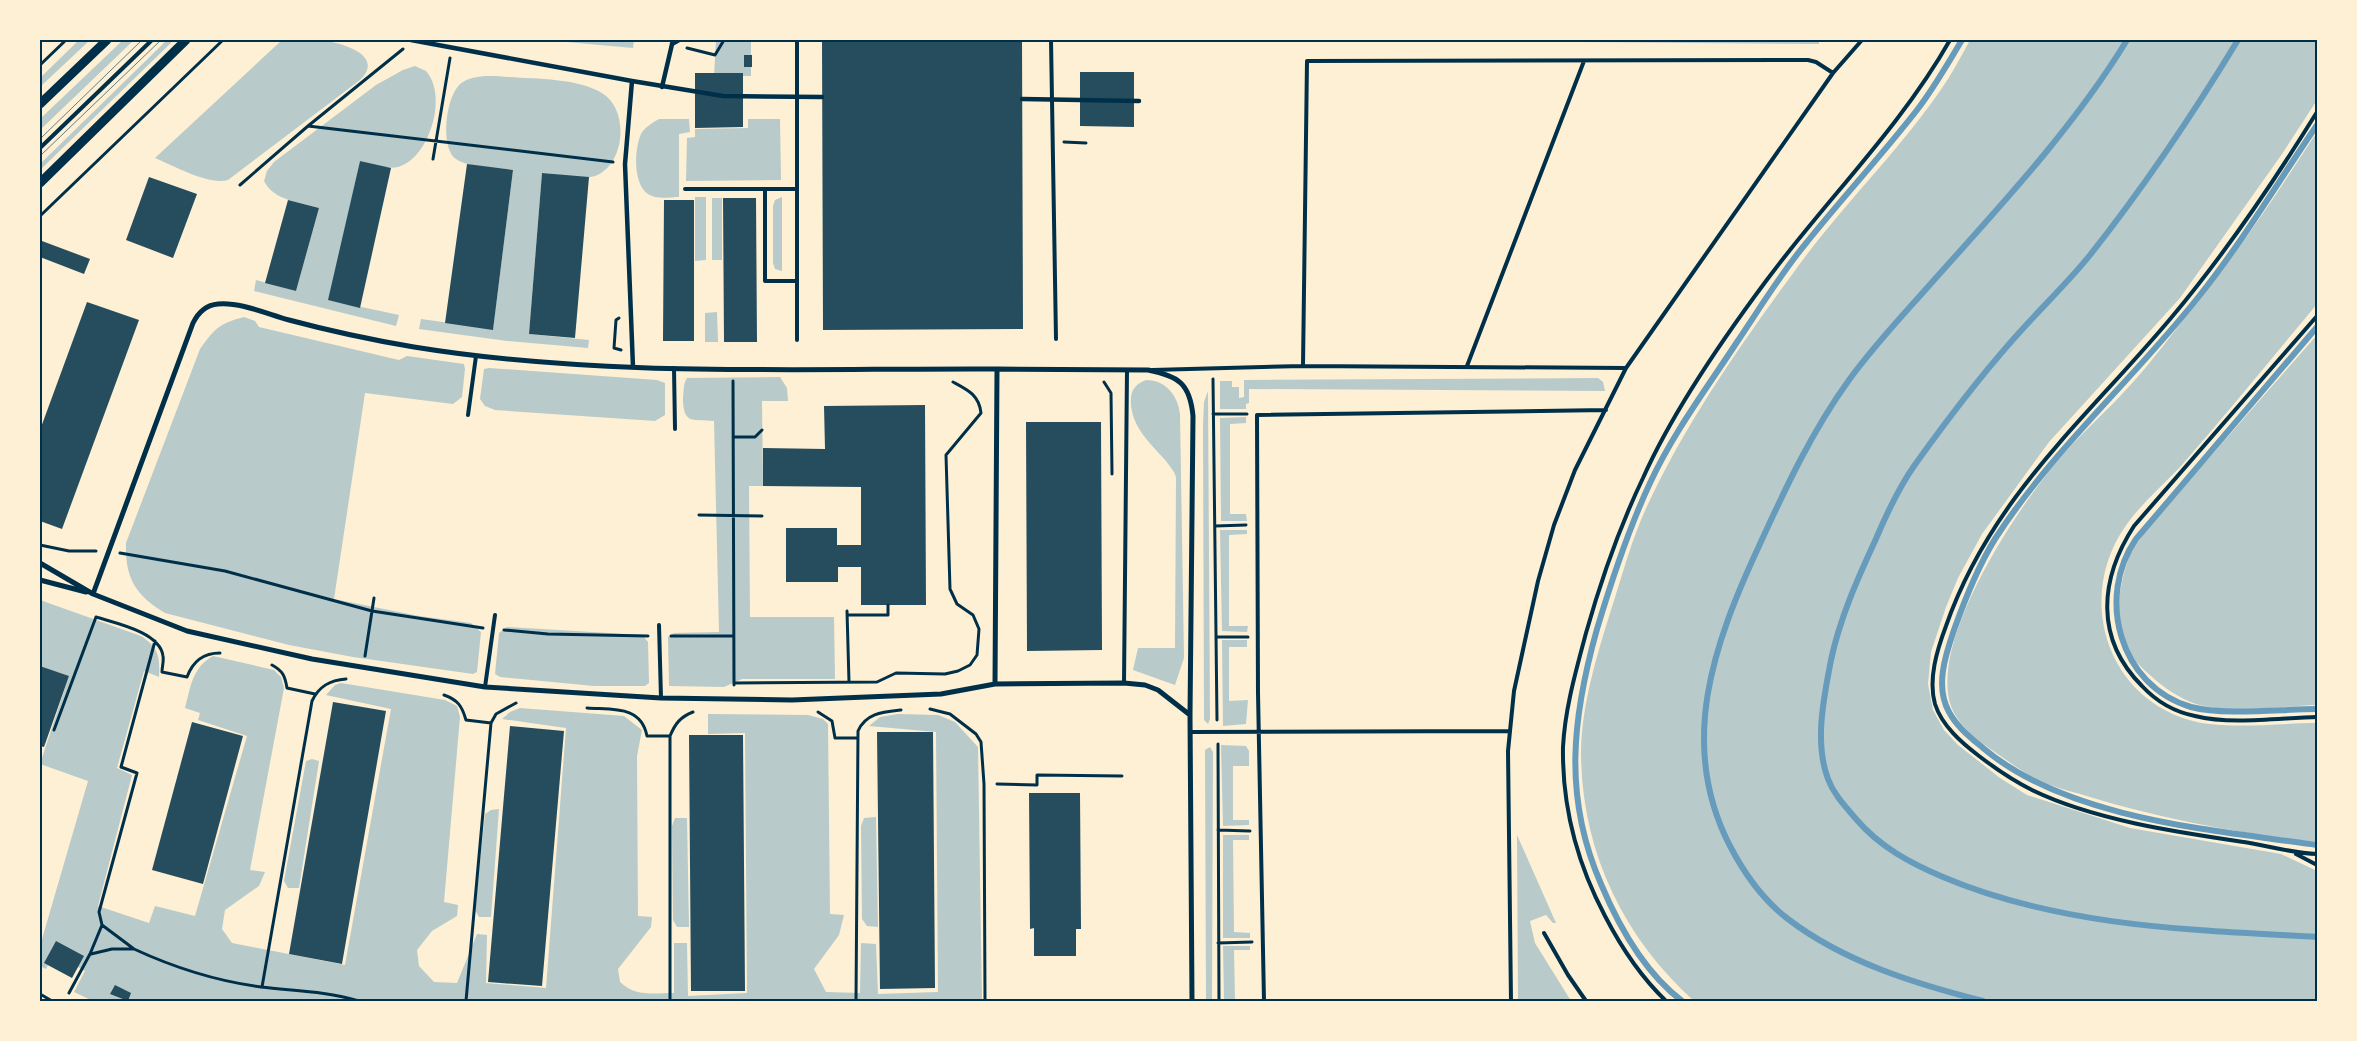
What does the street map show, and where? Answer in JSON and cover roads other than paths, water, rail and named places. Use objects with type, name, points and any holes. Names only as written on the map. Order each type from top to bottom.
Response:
[{"type":"street","points":[[40,104],[107,40]]},
{"type":"street","points":[[40,183],[186,40]]},
{"type":"street","points":[[412,40],[723,96],[822,98]]},
{"type":"street","points":[[662,86],[673,42],[679,40]]},
{"type":"street","points":[[632,81],[625,164],[633,367]]},
{"type":"street","points":[[1022,98],[1139,102]]},
{"type":"street","points":[[93,594],[193,323],[202,310],[219,303],[238,306],[364,338],[476,356],[633,367],[1148,370],[1166,374],[1180,382],[1188,390],[1192,402],[1190,715],[1192,1001]]},
{"type":"street","points":[[995,684],[997,369]]},
{"type":"street","points":[[40,563],[93,594]]},
{"type":"street","points":[[40,580],[93,594],[187,631],[362,668],[485,687],[660,698],[734,700],[850,699],[941,694],[995,684],[1124,683],[1145,685],[1158,690],[1190,715]]},
{"type":"lane","points":[[40,148],[152,40]]},
{"type":"lane","points":[[796,340],[797,40]]},
{"type":"lane","points":[[1051,40],[1056,339]]},
{"type":"lane","points":[[1511,1001],[1509,731],[1514,691],[1525,638],[1554,525],[1575,470],[1626,368],[1832,73],[1862,40]]},
{"type":"lane","points":[[1666,1001],[1635,965],[1592,892],[1578,855],[1569,818],[1564,766],[1565,727],[1576,668],[1596,599],[1618,535],[1643,476],[1673,422],[1765,283],[1912,99],[1950,40]]},
{"type":"lane","points":[[1303,366],[1307,61],[1808,60],[1816,62],[1832,73]]},
{"type":"lane","points":[[1467,366],[1584,61]]},
{"type":"lane","points":[[2317,112],[2242,224],[2201,280],[2170,318],[2048,454],[1984,542],[1960,590],[1940,641],[1934,672],[1935,704],[1953,733],[1990,764],[2029,789],[2092,811],[2136,823],[2276,848],[2294,853],[2317,865]]},
{"type":"lane","points":[[686,189],[797,189]]},
{"type":"lane","points":[[765,189],[765,281],[797,281]]},
{"type":"lane","points":[[2317,316],[2134,526],[2116,559],[2108,605],[2111,636],[2121,663],[2146,690],[2166,705],[2184,713],[2204,718],[2317,717]]},
{"type":"lane","points":[[468,415],[476,356]]},
{"type":"lane","points":[[1148,370],[1303,366],[1626,368]]},
{"type":"lane","points":[[674,368],[675,429]]},
{"type":"lane","points":[[1124,683],[1127,370]]},
{"type":"lane","points":[[1264,1001],[1257,638],[1257,415],[1606,410]]},
{"type":"lane","points":[[485,687],[495,615]]},
{"type":"lane","points":[[659,625],[660,698]]},
{"type":"lane","points":[[1191,732],[1509,731]]},
{"type":"lane","points":[[2294,853],[2317,854]]},
{"type":"lane","points":[[1544,933],[1586,1001]]},
{"type":"waterway","points":[[1682,1001],[1644,963],[1616,916],[1589,852],[1581,820],[1576,789],[1575,757],[1577,726],[1588,662],[1597,629],[1635,519],[1650,483],[1669,446],[1788,266],[1917,110],[1962,40]]},
{"type":"waterway","points":[[1983,1001],[1881,970],[1833,948],[1788,919],[1762,895],[1735,856],[1714,808],[1706,770],[1704,732],[1708,694],[1716,657],[1728,619],[1743,583],[1789,482],[1823,419],[1859,367],[1880,341],[2011,194],[2061,134],[2084,104],[2127,40]]},
{"type":"waterway","points":[[2238,40],[2167,150],[2130,203],[2075,273],[1983,375],[1941,429],[1903,484],[1862,570],[1839,629],[1823,704],[1822,750],[1824,765],[1833,790],[1865,829],[1896,853],[1943,877],[1988,894],[2080,916],[2174,928],[2317,937]]},
{"type":"waterway","points":[[2317,125],[2216,275],[2175,326],[2042,475],[1995,539],[1977,572],[1958,618],[1945,661],[1942,682],[1945,702],[1949,712],[1964,732],[2017,772],[2056,791],[2098,806],[2142,818],[2232,834],[2317,845]]},
{"type":"waterway","points":[[2317,327],[2136,539],[2124,562],[2118,587],[2117,612],[2122,637],[2131,660],[2146,680],[2166,696],[2191,707],[2205,710],[2317,709]]},
{"type":"tram line","points":[[40,139],[142,40]]},
{"type":"tram line","points":[[40,156],[161,40]]}]
